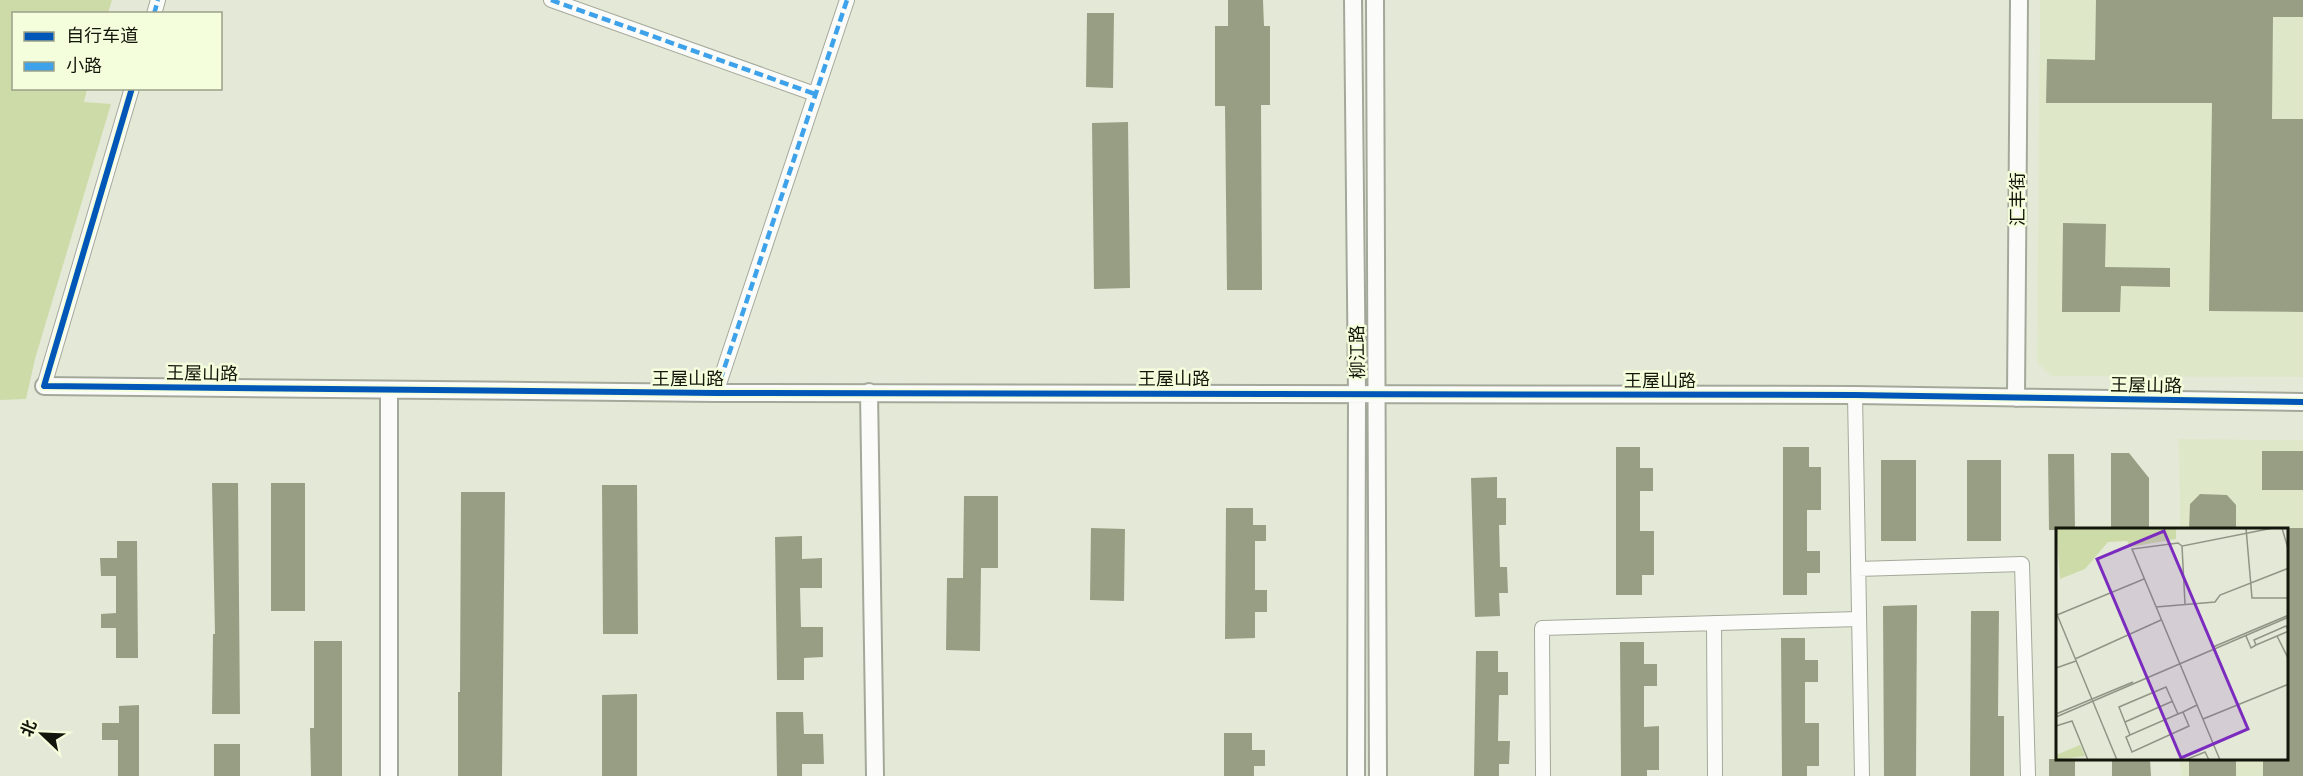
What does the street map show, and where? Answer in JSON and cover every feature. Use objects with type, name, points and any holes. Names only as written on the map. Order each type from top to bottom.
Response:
[{"type":"street","points":[[551,0],[815,94]]},
{"type":"street","points":[[716,393],[847,0]]},
{"type":"street","name":"柳江路","points":[[1353,0],[1357,394],[1356,776]]},
{"type":"street","name":"柳江路","points":[[1375,0],[1378,776]]},
{"type":"street","name":"汇丰街","points":[[2016,398],[2019,0]]},
{"type":"street","points":[[44,386],[131,90]]},
{"type":"street","name":"王屋山路","points":[[44,386],[716,393],[1855,395],[2303,402]]},
{"type":"street","points":[[389,390],[389,776]]},
{"type":"street","points":[[868,392],[875,776]]},
{"type":"street","points":[[1855,395],[1862,776]]},
{"type":"street","points":[[1858,569],[2022,564],[2028,776]]},
{"type":"street","points":[[1543,776],[1542,628],[1859,619]]},
{"type":"street","points":[[1714,623],[1715,776]]},
{"type":"shaded area","points":[[2040,0],[2303,0],[2303,377],[2051,376],[2037,362]]},
{"type":"shaded area","points":[[2179,439],[2303,440],[2303,776],[2181,776],[2180,761],[2288,761],[2288,528],[2180,528]]},
{"type":"green space","points":[[0,0],[112,0],[108,12],[12,12],[12,90],[87,90],[84,102],[111,104],[35,359],[26,399],[0,400]]},
{"type":"building","points":[[1228,0],[1263,0],[1264,26],[1270,26],[1270,105],[1261,105],[1262,290],[1227,290],[1225,106],[1215,106],[1215,26],[1228,26]]},
{"type":"building","points":[[2096,0],[2303,0],[2303,17],[2273,17],[2272,119],[2303,119],[2303,312],[2209,311],[2212,103],[2046,103],[2047,59],[2095,60]]},
{"type":"building","points":[[1087,13],[1114,13],[1113,88],[1086,87]]},
{"type":"building","points":[[1128,122],[1130,288],[1094,289],[1092,123]]},
{"type":"building","points":[[2063,223],[2106,224],[2105,267],[2170,268],[2170,287],[2121,286],[2120,312],[2062,312]]},
{"type":"building","points":[[1616,447],[1640,447],[1640,468],[1653,468],[1653,491],[1640,491],[1640,531],[1654,531],[1654,575],[1642,575],[1642,595],[1616,595]]},
{"type":"building","points":[[1783,447],[1809,447],[1809,467],[1821,467],[1821,510],[1807,510],[1807,551],[1820,551],[1820,573],[1807,573],[1807,595],[1783,595]]},
{"type":"building","points":[[2262,451],[2303,451],[2303,490],[2262,490]]},
{"type":"building","points":[[2111,453],[2129,453],[2149,478],[2149,528],[2111,528]]},
{"type":"building","points":[[2048,454],[2074,454],[2075,528],[2049,530]]},
{"type":"building","points":[[1881,460],[1916,460],[1916,541],[1881,541]]},
{"type":"building","points":[[1967,460],[2001,460],[2001,541],[1967,541]]},
{"type":"building","points":[[1497,477],[1497,498],[1506,498],[1506,525],[1499,525],[1500,567],[1507,567],[1508,593],[1499,593],[1500,616],[1475,617],[1471,478]]},
{"type":"building","points":[[212,483],[238,483],[240,714],[212,714],[213,634],[215,634]]},
{"type":"building","points":[[271,483],[305,483],[305,611],[271,611]]},
{"type":"building","points":[[602,485],[637,485],[638,634],[603,634]]},
{"type":"building","points":[[461,492],[505,492],[502,776],[458,776]]},
{"type":"building","points":[[2200,494],[2227,495],[2236,505],[2236,528],[2189,528],[2190,504]]},
{"type":"building","points":[[964,496],[998,496],[998,568],[981,568],[980,651],[946,650],[947,578],[963,578]]},
{"type":"building","points":[[1226,508],[1253,508],[1253,525],[1266,525],[1266,541],[1255,541],[1255,590],[1267,590],[1267,612],[1255,612],[1255,638],[1225,639]]},
{"type":"building","points":[[1091,528],[1125,529],[1124,601],[1090,600]]},
{"type":"building","points":[[2288,528],[2303,528],[2303,776],[2263,776],[2263,761],[2288,761]]},
{"type":"building","points":[[802,536],[802,559],[822,558],[822,588],[800,588],[801,627],[823,627],[823,657],[804,658],[804,680],[777,680],[775,537]]},
{"type":"building","points":[[117,541],[137,541],[138,658],[116,658],[116,628],[101,628],[101,614],[116,613],[116,576],[101,576],[100,558],[117,558]]},
{"type":"building","points":[[1917,605],[1916,776],[1884,776],[1883,606]]},
{"type":"building","points":[[1971,611],[1999,611],[1998,716],[2004,716],[2004,776],[1970,776]]},
{"type":"building","points":[[1781,638],[1805,638],[1805,660],[1818,660],[1818,682],[1805,682],[1805,723],[1819,723],[1819,766],[1807,766],[1807,776],[1782,776]]},
{"type":"building","points":[[314,641],[342,641],[342,776],[311,776],[310,728],[314,728]]},
{"type":"building","points":[[1620,642],[1644,642],[1644,664],[1657,664],[1657,686],[1644,686],[1644,727],[1659,726],[1659,770],[1647,770],[1647,776],[1621,776]]},
{"type":"building","points":[[1476,651],[1498,651],[1498,672],[1508,672],[1508,695],[1499,695],[1498,741],[1510,741],[1509,764],[1499,764],[1499,776],[1474,776]]},
{"type":"building","points":[[637,694],[637,776],[602,776],[602,695]]},
{"type":"building","points":[[139,705],[139,776],[118,776],[118,740],[102,740],[102,723],[119,723],[119,706]]},
{"type":"building","points":[[776,712],[803,712],[804,734],[823,734],[824,764],[802,764],[802,776],[777,776]]},
{"type":"building","points":[[1224,733],[1252,733],[1252,750],[1265,750],[1265,766],[1254,766],[1254,776],[1224,776]]},
{"type":"building","points":[[214,744],[240,744],[240,776],[214,776]]},
{"type":"building","points":[[2049,759],[2075,761],[2075,776],[2049,776]]},
{"type":"building","points":[[2112,761],[2150,761],[2151,776],[2112,776]]},
{"type":"building","points":[[2189,761],[2236,761],[2236,776],[2189,776]]},
{"type":"marked path","points":[[155,12],[158,0]]},
{"type":"marked path","points":[[551,0],[815,94]]},
{"type":"marked path","points":[[716,393],[847,0]]},
{"type":"cycle path","points":[[131,90],[44,386],[716,393],[1855,395],[2303,402]]}]
